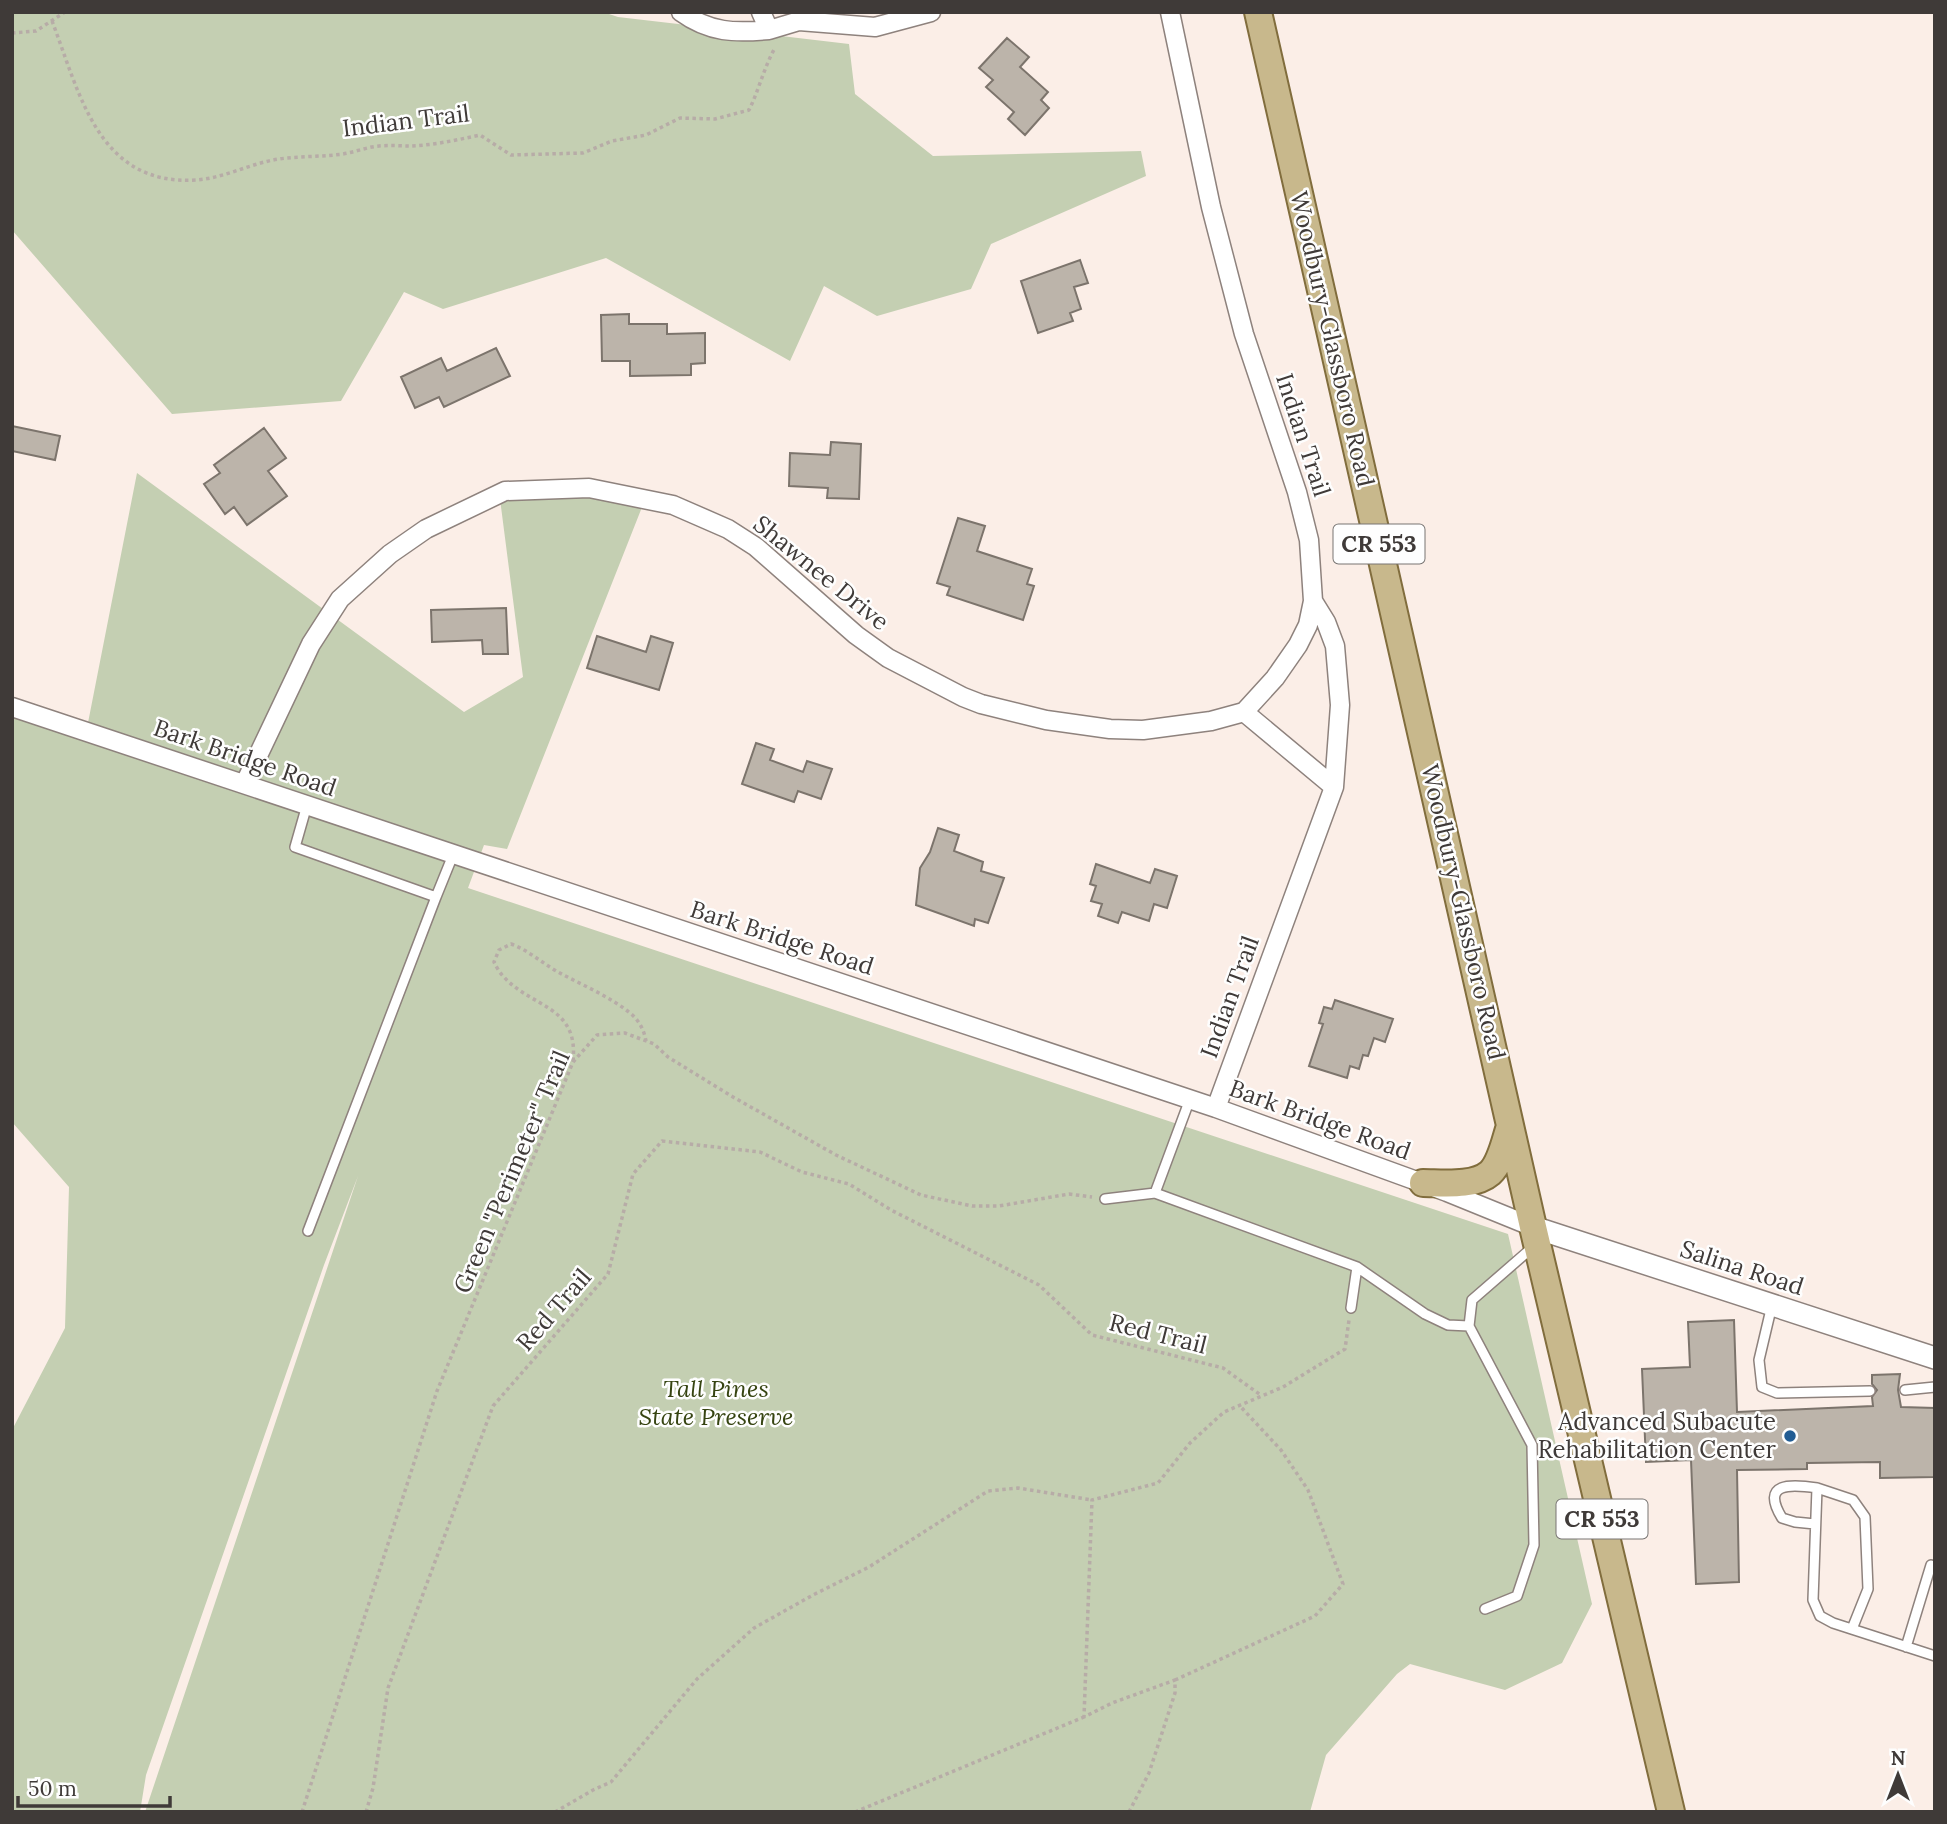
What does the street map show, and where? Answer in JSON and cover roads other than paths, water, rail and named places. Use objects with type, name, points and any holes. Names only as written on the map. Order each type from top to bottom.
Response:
[{"type":"main road","name":"Woodbury-Glassboro Road","points":[[1258,12],[1535,1235],[1671,1812]]},
{"type":"main road","points":[[1423,1183],[1472,1180],[1490,1173],[1498,1161],[1510,1125]]},
{"type":"street","points":[[681,12],[712,29],[773,37],[799,21],[875,27],[931,12]]},
{"type":"street","points":[[761,12],[773,37]]},
{"type":"street","name":"Indian Trail","points":[[1170,12],[1211,207],[1244,334],[1297,492],[1309,540],[1313,601],[1326,622],[1335,646],[1340,705],[1334,787],[1216,1108]]},
{"type":"street","name":"Shawnee Drive","points":[[244,783],[311,643],[340,599],[390,554],[426,529],[505,491],[531,489],[589,488],[636,496],[673,505],[728,529],[757,547],[833,617],[888,658],[981,705],[1046,720],[1110,729],[1143,730],[1211,721],[1244,712]]},
{"type":"street","points":[[1313,601],[1308,625],[1298,645],[1275,678],[1244,712],[1334,787]]},
{"type":"street","name":"Bark Bridge Road","points":[[12,707],[1216,1108],[1423,1183],[1535,1235]]},
{"type":"street","name":"Salina Road","points":[[1535,1235],[1772,1305],[1935,1358]]},
{"type":"lane","points":[[307,806],[295,847],[436,897]]},
{"type":"lane","points":[[309,1231],[453,855]]},
{"type":"lane","points":[[1155,1193],[1190,1099]]},
{"type":"lane","points":[[1105,1199],[1155,1193],[1357,1267],[1425,1314],[1448,1325],[1469,1326]]},
{"type":"lane","points":[[1485,1609],[1517,1596],[1534,1545],[1532,1445],[1469,1326],[1472,1300],[1535,1235]]},
{"type":"lane","points":[[1351,1308],[1357,1267]]},
{"type":"lane","points":[[1772,1305],[1759,1360],[1762,1387],[1777,1393],[1870,1391]]},
{"type":"lane","points":[[1905,1390],[1935,1387]]},
{"type":"lane","points":[[1815,1524],[1782,1518],[1775,1506],[1777,1493],[1790,1484],[1817,1488],[1853,1500],[1865,1517],[1868,1589],[1852,1629]]},
{"type":"lane","points":[[1817,1488],[1813,1600],[1820,1616],[1935,1656]]},
{"type":"lane","points":[[1906,1647],[1931,1565]]},
{"type":"place","name":"Advanced Subacute Rehabilitation Center","points":[[1790,1436]]},
{"type":"park label","name":"Tall Pines State Preserve","points":[[716,1403]]}]
